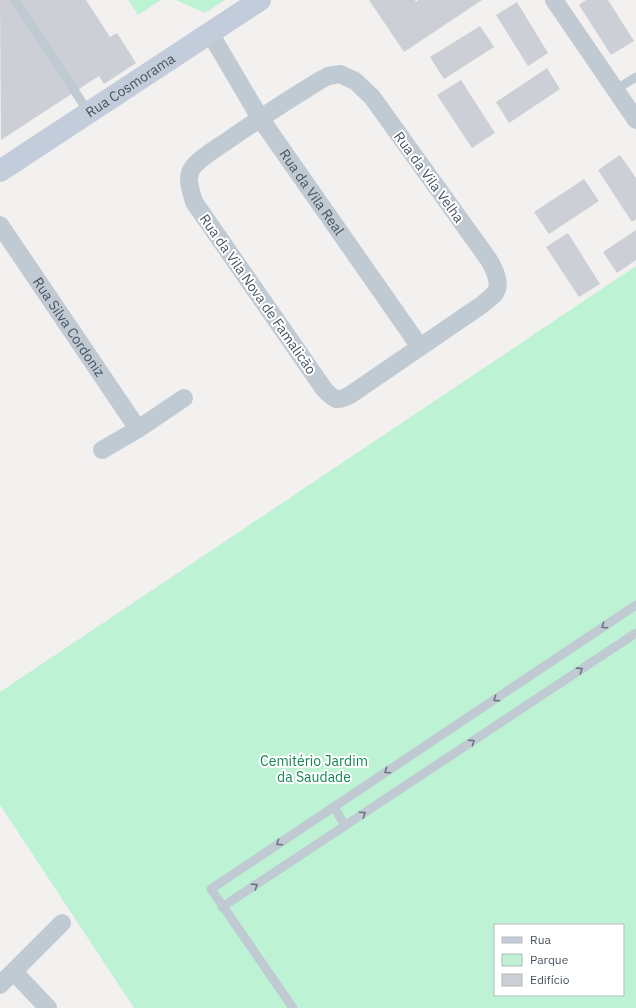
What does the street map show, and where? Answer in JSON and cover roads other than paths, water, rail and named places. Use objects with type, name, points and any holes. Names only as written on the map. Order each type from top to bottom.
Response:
[{"type":"main road","name":"Rua Cosmorama","points":[[0,171],[260,0]]},
{"type":"street","points":[[554,0],[615,90],[635,116]]},
{"type":"street","name":"Rua da Vila Real","points":[[210,33],[260,118],[420,347]]},
{"type":"street","name":"Rua da Vila Velha","points":[[260,118],[319,80],[328,76],[340,74],[355,81],[372,97],[490,260],[496,271],[498,281],[496,292],[483,304],[420,347]]},
{"type":"street","name":"Rua da Vila Nova de Famalicão","points":[[260,118],[204,157],[193,167],[189,175],[189,184],[194,202],[318,381],[331,397],[342,399],[420,347]]},
{"type":"street","name":"Rua Silva Cordoniz","points":[[0,226],[138,429]]},
{"type":"street","points":[[102,450],[138,429],[184,398]]},
{"type":"street","points":[[0,985],[62,923]]},
{"type":"street","points":[[14,972],[48,1008]]},
{"type":"lane","points":[[15,0],[89,113]]},
{"type":"lane","points":[[615,90],[636,77]]},
{"type":"lane","points":[[293,1008],[211,889],[636,605]]},
{"type":"lane","points":[[222,907],[636,633]]},
{"type":"lane","points":[[334,806],[345,826]]},
{"type":"park label","name":"Cemitério Jardim da Saudade","points":[[314,770]]}]
